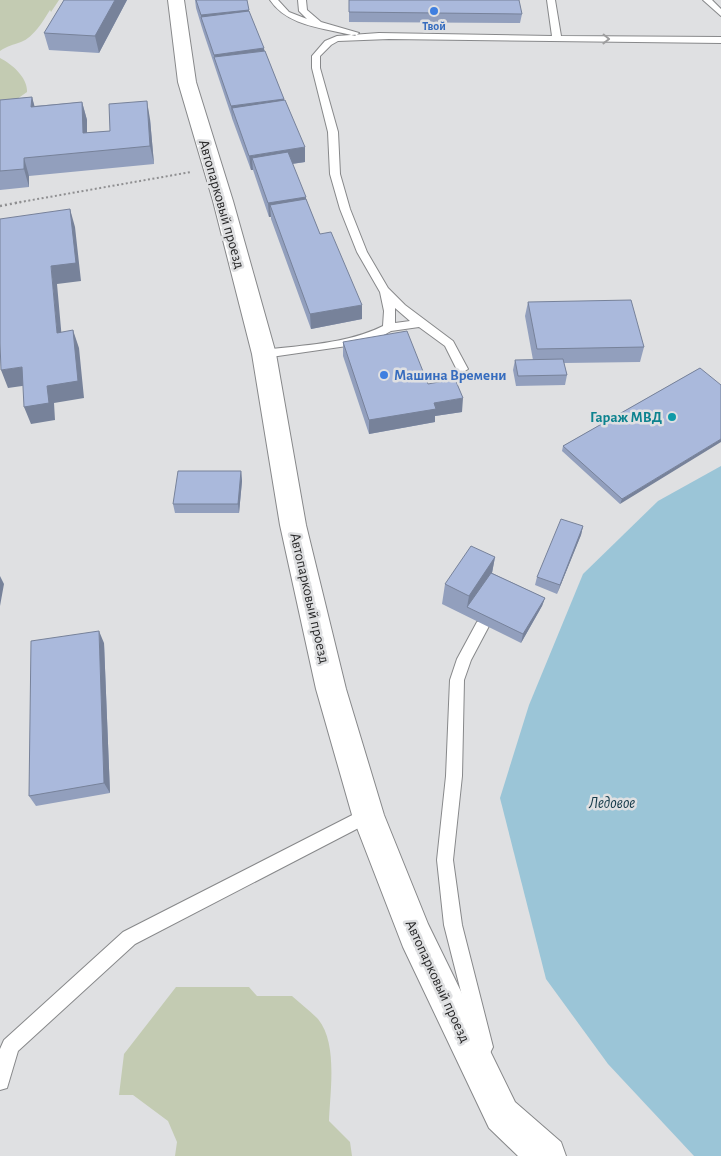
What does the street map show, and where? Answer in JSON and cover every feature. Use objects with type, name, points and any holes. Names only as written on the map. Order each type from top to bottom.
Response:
[{"type":"street","name":"Автопарковый проезд","points":[[176,0],[187,82],[228,220],[264,354],[293,525],[331,689],[368,815],[415,935],[502,1115],[548,1156]]},
{"type":"lane","points":[[274,0],[290,17],[342,31],[386,37]]},
{"type":"lane","points":[[302,0],[303,11],[318,24]]},
{"type":"lane","points":[[551,0],[558,39]]},
{"type":"lane","points":[[707,0],[721,14]]},
{"type":"lane","points":[[388,328],[391,310],[384,290],[362,252],[338,191],[333,159],[333,132],[316,68],[316,56],[328,43],[337,39],[386,37],[721,40]]},
{"type":"lane","points":[[384,290],[419,323],[437,333],[449,344],[462,369]]},
{"type":"lane","points":[[264,354],[361,338],[381,333],[388,328],[419,323]]},
{"type":"lane","points":[[482,626],[464,659],[457,680],[454,776],[445,860],[453,925],[502,1115]]},
{"type":"lane","points":[[0,1081],[5,1048],[129,938],[368,815]]},
{"type":"path","points":[[0,206],[63,193],[212,168]]},
{"type":"green space","points":[[0,0],[59,0],[38,28],[26,40],[0,51]]},
{"type":"green space","points":[[0,58],[22,77],[27,87],[27,92],[0,111]]},
{"type":"green space","points":[[176,987],[249,987],[257,996],[292,996],[315,1016],[324,1029],[331,1054],[329,1121],[350,1142],[352,1156],[175,1156],[177,1142],[168,1121],[133,1095],[119,1095],[124,1054]]},
{"type":"water","name":"Ледовое","points":[[721,466],[721,1156],[694,1156],[608,1064],[546,979],[500,798],[529,705],[583,574],[658,501]]},
{"type":"building","points":[[64,0],[115,0],[95,36],[44,33]]},
{"type":"building","points":[[196,0],[247,0],[249,10],[201,15]]},
{"type":"building","points":[[349,0],[519,0],[522,14],[349,12]]},
{"type":"building","points":[[249,11],[264,48],[214,55],[201,17]]},
{"type":"building","points":[[265,51],[284,99],[231,106],[214,57]]},
{"type":"building","points":[[32,97],[31,107],[82,102],[83,133],[110,131],[109,104],[147,101],[150,146],[24,158],[24,169],[0,171],[0,100]]},
{"type":"building","points":[[285,100],[305,147],[249,156],[232,108]]},
{"type":"building","points":[[288,152],[306,197],[268,203],[252,158]]},
{"type":"building","points":[[306,199],[320,234],[331,232],[362,305],[310,314],[270,205]]},
{"type":"building","points":[[70,209],[76,263],[51,266],[57,333],[73,330],[78,381],[47,386],[49,403],[24,407],[22,367],[1,370],[0,219]]},
{"type":"building","points":[[631,300],[644,347],[537,349],[528,302]]},
{"type":"building","name":"Машина Времени","points":[[407,331],[428,384],[455,379],[463,398],[434,403],[436,409],[369,420],[343,342]]},
{"type":"building","points":[[563,359],[567,375],[518,376],[515,360]]},
{"type":"building","name":"Гараж МВД","points":[[700,368],[721,385],[721,439],[622,499],[563,446]]},
{"type":"building","points":[[178,471],[241,471],[238,504],[173,504]]},
{"type":"building","points":[[561,519],[583,526],[560,585],[537,577]]},
{"type":"building","points":[[471,546],[495,557],[469,596],[445,584]]},
{"type":"building","points":[[491,573],[545,598],[523,634],[467,607]]},
{"type":"building","points":[[99,631],[104,783],[29,796],[31,641]]},
{"type":"place","name":"Твой","points":[[434,11]]},
{"type":"place","name":"Машина Времени","points":[[384,375]]},
{"type":"place","name":"Гараж МВД","points":[[672,417]]}]
